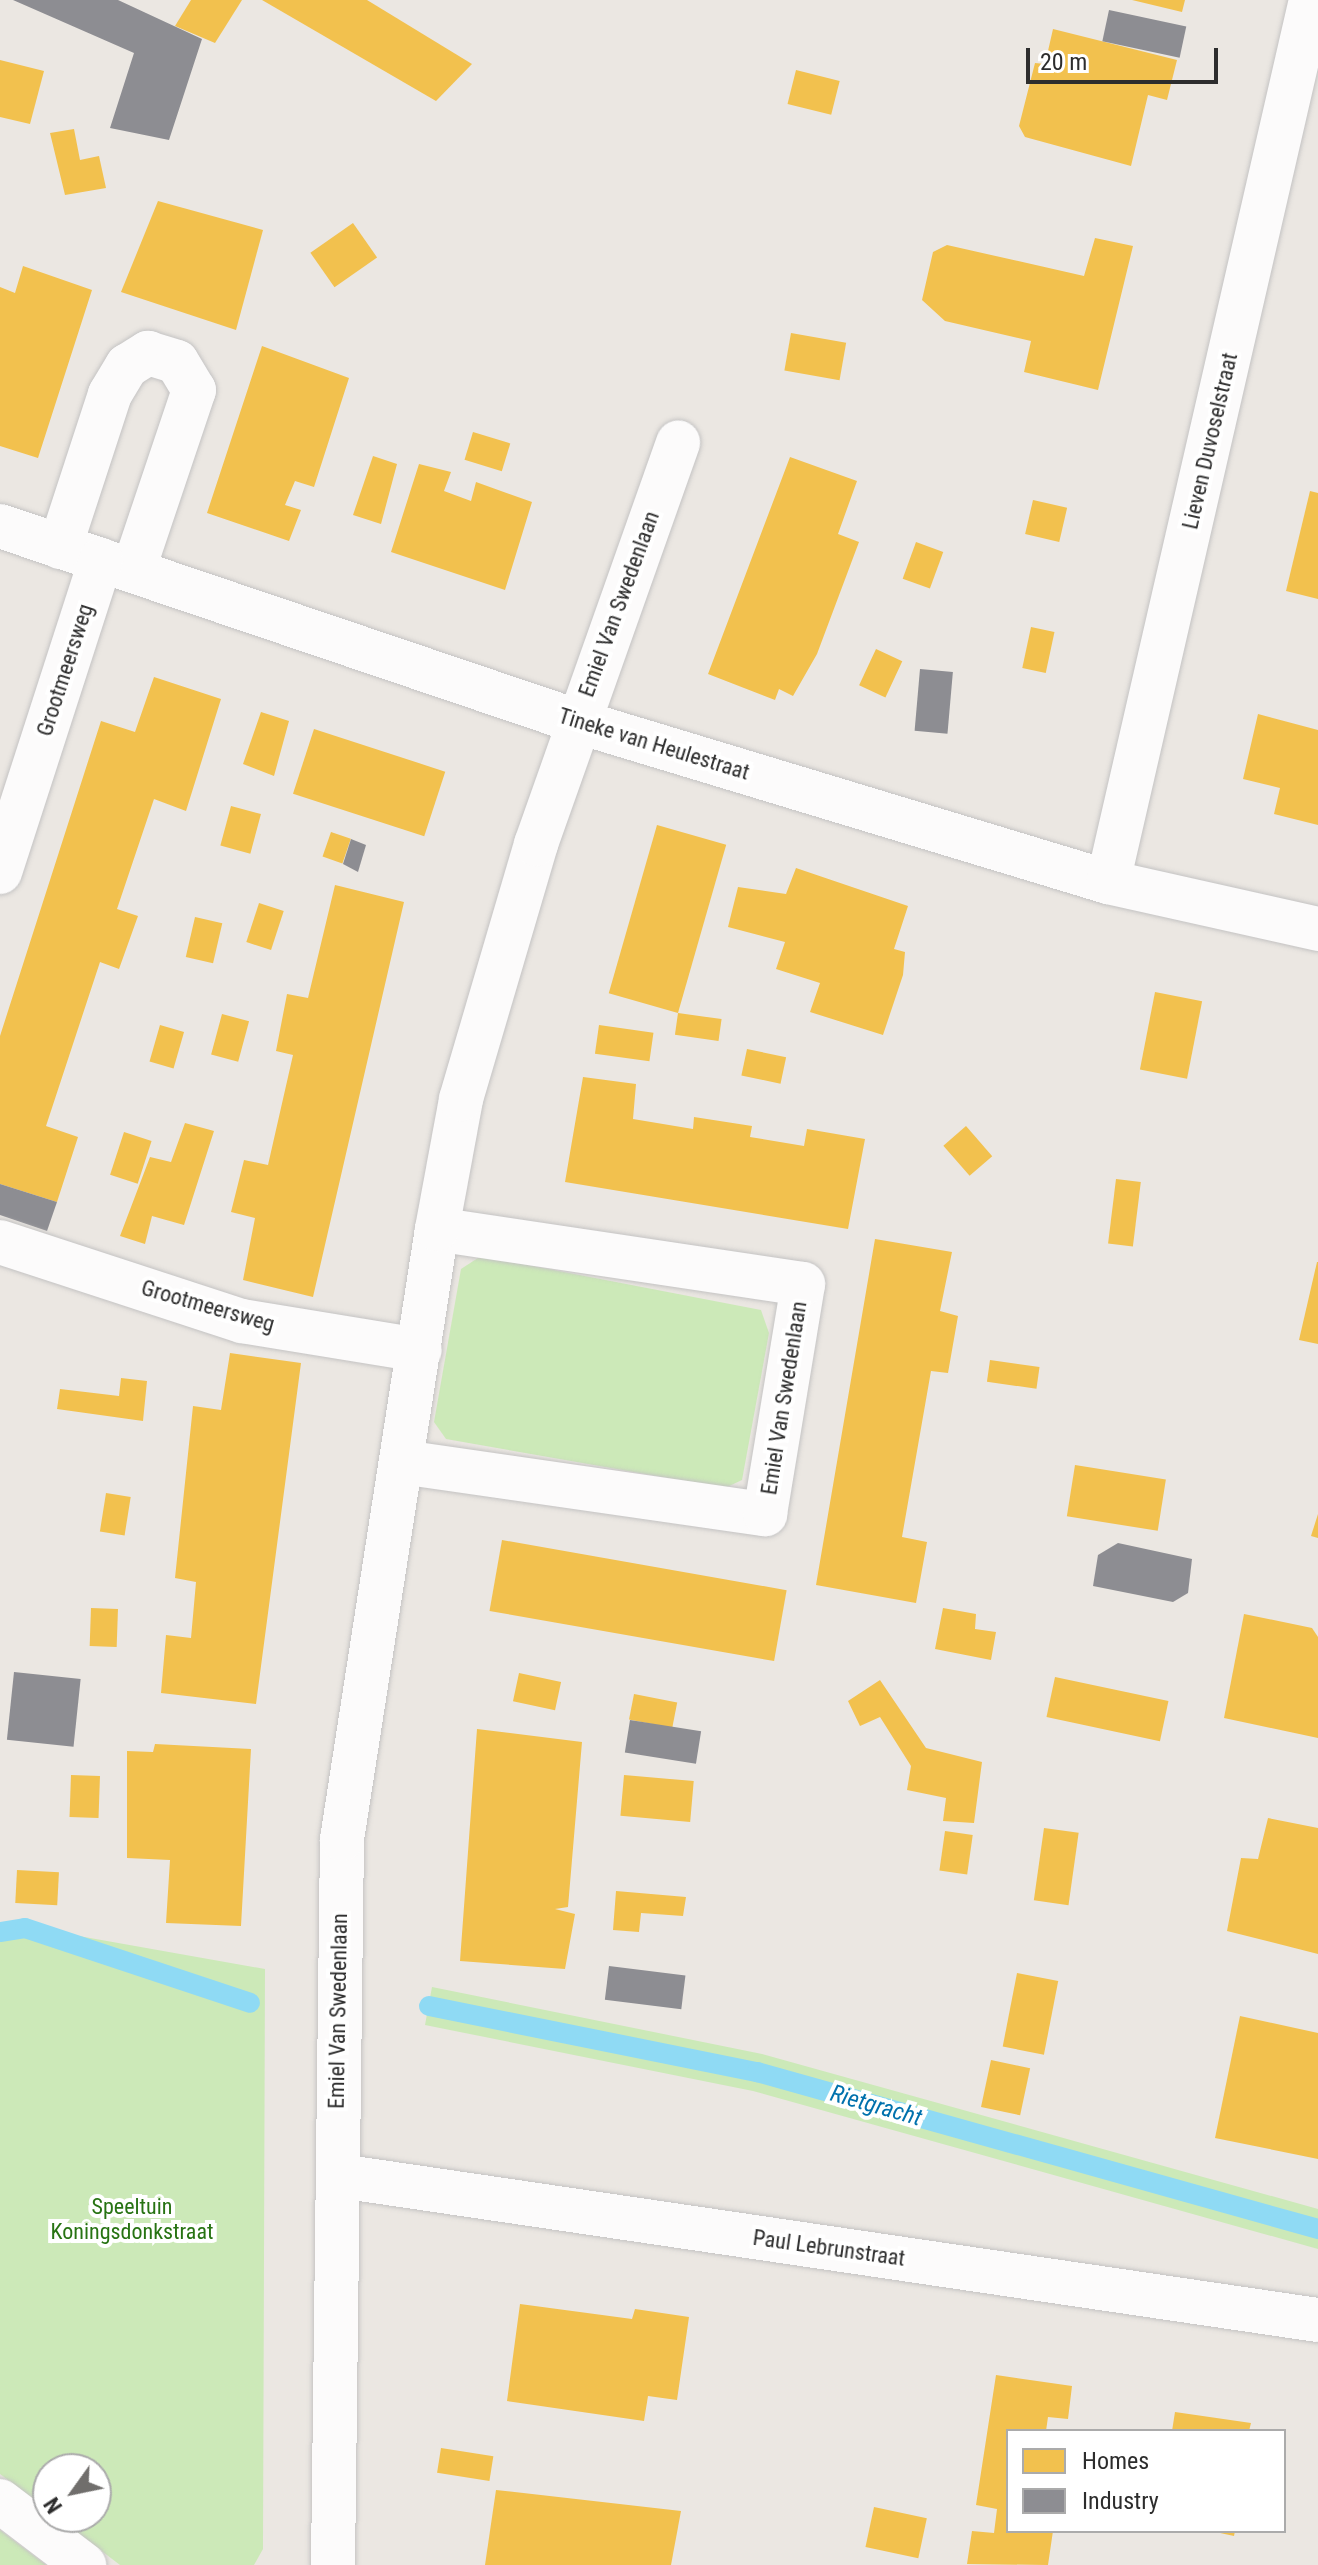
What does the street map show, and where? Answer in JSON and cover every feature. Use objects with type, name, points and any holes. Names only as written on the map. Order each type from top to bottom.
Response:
[{"type":"street","name":"Lieven Duvoselstraat","points":[[1108,882],[1311,0]]},
{"type":"street","points":[[60,547],[110,394],[127,366],[148,353],[177,362],[194,390],[117,566]]},
{"type":"street","name":"Emiel Van Swedenlaan","points":[[333,2565],[340,2176],[334,2070],[342,1839],[437,1229],[461,1099],[576,721],[678,442]]},
{"type":"street","name":"Tineke van Heulestraat","points":[[0,526],[576,721],[1108,882],[1318,929]]},
{"type":"street","name":"Grootmeersweg","points":[[0,872],[117,566]]},
{"type":"street","name":"Emiel Van Swedenlaan","points":[[402,1462],[765,1514],[803,1284],[437,1229]]},
{"type":"street","name":"Grootmeersweg","points":[[0,1242],[242,1321],[420,1350]]},
{"type":"street","name":"Paul Lebrunstraat","points":[[340,2176],[1318,2320]]},
{"type":"street","points":[[0,2501],[84,2565]]},
{"type":"green space","points":[[481,1256],[761,1310],[769,1333],[742,1480],[725,1488],[446,1439],[434,1422],[461,1269]]},
{"type":"green space","name":"Speeltuin Koningsdonkstraat","points":[[0,1932],[62,1933],[265,1969],[263,2549],[254,2565],[120,2565],[78,2533],[112,2533],[112,2453],[32,2453],[32,2498],[0,2474]]},
{"type":"green space","points":[[432,1987],[762,2054],[1318,2209],[1318,2249],[753,2091],[425,2025]]},
{"type":"green space","points":[[0,2530],[46,2565],[0,2565]]},
{"type":"building: Homes","points":[[191,0],[242,0],[215,43],[175,26]]},
{"type":"building: Homes","points":[[262,0],[367,0],[472,64],[436,101]]},
{"type":"building: Homes","points":[[1132,0],[1185,0],[1182,12]]},
{"type":"building: Homes","points":[[1053,29],[1177,60],[1167,100],[1148,95],[1131,166],[1025,137],[1019,126],[1035,63],[1045,64]]},
{"type":"building: Homes","points":[[0,60],[44,71],[30,124],[0,117]]},
{"type":"building: Homes","points":[[796,70],[840,81],[831,115],[788,104]]},
{"type":"building: Homes","points":[[74,129],[80,160],[99,156],[106,188],[65,195],[50,133]]},
{"type":"building: Homes","points":[[158,201],[263,230],[236,330],[121,292]]},
{"type":"building: Homes","points":[[353,223],[377,257],[334,287],[310,253]]},
{"type":"building: Homes","points":[[1095,238],[1133,246],[1098,390],[1024,372],[1031,341],[945,321],[922,300],[933,252],[947,245],[1084,276]]},
{"type":"building: Homes","points":[[23,266],[92,290],[38,458],[0,446],[0,287],[15,293]]},
{"type":"building: Homes","points":[[791,333],[846,343],[840,380],[784,370]]},
{"type":"building: Homes","points":[[262,346],[349,378],[314,487],[295,481],[285,505],[301,510],[289,541],[207,513]]},
{"type":"building: Homes","points":[[473,432],[510,443],[502,471],[465,460]]},
{"type":"building: Homes","points":[[373,456],[397,464],[381,524],[353,515]]},
{"type":"building: Homes","points":[[790,457],[857,481],[838,534],[859,542],[817,654],[793,696],[779,689],[775,700],[708,674]]},
{"type":"building: Homes","points":[[419,464],[451,472],[444,491],[471,501],[476,482],[532,502],[505,590],[391,552]]},
{"type":"building: Homes","points":[[1310,491],[1318,493],[1318,599],[1286,591]]},
{"type":"building: Homes","points":[[1033,500],[1067,508],[1059,542],[1025,534]]},
{"type":"building: Homes","points":[[916,542],[943,552],[930,589],[903,579]]},
{"type":"building: Homes","points":[[1031,627],[1054,632],[1046,673],[1022,668]]},
{"type":"building: Homes","points":[[876,649],[902,661],[885,698],[859,685]]},
{"type":"building: Homes","points":[[154,677],[221,699],[186,811],[154,799],[117,909],[138,916],[119,969],[100,962],[46,1126],[78,1137],[57,1202],[0,1184],[0,1036],[101,721],[135,732]]},
{"type":"building: Homes","points":[[261,712],[289,721],[274,776],[243,764]]},
{"type":"building: Homes","points":[[1258,714],[1318,730],[1318,825],[1274,814],[1280,788],[1243,779]]},
{"type":"building: Homes","points":[[314,729],[445,772],[424,836],[293,794]]},
{"type":"building: Homes","points":[[231,806],[261,814],[250,854],[220,846]]},
{"type":"building: Homes","points":[[657,825],[726,845],[678,1013],[609,993]]},
{"type":"building: Homes","points":[[331,832],[351,839],[342,863],[323,857]]},
{"type":"building: Homes","points":[[796,868],[908,906],[894,949],[905,952],[903,975],[883,1035],[810,1012],[820,983],[776,969],[785,942],[728,927],[738,887],[786,894]]},
{"type":"building: Homes","points":[[335,885],[404,902],[313,1297],[243,1280],[255,1218],[231,1212],[244,1160],[268,1165],[293,1055],[276,1051],[287,994],[308,998]]},
{"type":"building: Homes","points":[[259,903],[284,911],[271,950],[246,942]]},
{"type":"building: Homes","points":[[195,917],[222,923],[213,963],[186,957]]},
{"type":"building: Homes","points":[[1155,992],[1202,1001],[1187,1079],[1140,1070]]},
{"type":"building: Homes","points":[[678,1013],[722,1019],[719,1041],[675,1035]]},
{"type":"building: Homes","points":[[222,1014],[249,1021],[238,1062],[211,1055]]},
{"type":"building: Homes","points":[[160,1025],[184,1032],[174,1068],[150,1062]]},
{"type":"building: Homes","points":[[599,1025],[653,1033],[649,1061],[595,1054]]},
{"type":"building: Homes","points":[[747,1049],[786,1057],[781,1084],[741,1075]]},
{"type":"building: Homes","points":[[583,1077],[636,1084],[633,1119],[693,1129],[694,1117],[752,1126],[750,1137],[804,1146],[807,1129],[865,1139],[848,1229],[565,1182]]},
{"type":"building: Homes","points":[[185,1123],[214,1131],[184,1225],[152,1216],[145,1244],[120,1236],[150,1157],[171,1162]]},
{"type":"building: Homes","points":[[966,1126],[992,1156],[970,1176],[943,1146]]},
{"type":"building: Homes","points":[[124,1132],[152,1141],[138,1184],[110,1175]]},
{"type":"building: Homes","points":[[1116,1179],[1141,1182],[1133,1247],[1108,1244]]},
{"type":"building: Homes","points":[[875,1239],[952,1252],[940,1311],[958,1316],[948,1373],[931,1371],[902,1537],[927,1542],[916,1603],[816,1585]]},
{"type":"building: Homes","points":[[1318,1262],[1318,1344],[1299,1340]]},
{"type":"building: Homes","points":[[230,1353],[301,1363],[256,1704],[161,1693],[166,1635],[191,1638],[196,1582],[175,1578],[193,1406],[221,1410]]},
{"type":"building: Homes","points":[[990,1360],[1040,1367],[1036,1389],[987,1382]]},
{"type":"building: Homes","points":[[121,1378],[147,1381],[143,1421],[57,1409],[60,1389],[119,1396]]},
{"type":"building: Homes","points":[[1075,1465],[1166,1479],[1158,1531],[1067,1516]]},
{"type":"building: Homes","points":[[106,1493],[131,1497],[125,1535],[100,1532]]},
{"type":"building: Homes","points":[[1318,1514],[1318,1538],[1311,1536]]},
{"type":"building: Homes","points":[[502,1540],[787,1590],[774,1661],[489,1611]]},
{"type":"building: Homes","points":[[91,1608],[118,1609],[117,1647],[90,1646]]},
{"type":"building: Homes","points":[[943,1608],[976,1614],[975,1629],[996,1632],[991,1660],[935,1649]]},
{"type":"building: Homes","points":[[1244,1614],[1312,1628],[1318,1637],[1318,1738],[1224,1718]]},
{"type":"building: Homes","points":[[519,1673],[561,1682],[555,1710],[513,1701]]},
{"type":"building: Homes","points":[[1055,1677],[1168,1701],[1160,1741],[1046,1717]]},
{"type":"building: Homes","points":[[880,1680],[926,1748],[982,1762],[974,1823],[943,1821],[946,1798],[907,1790],[911,1766],[880,1717],[860,1726],[848,1701]]},
{"type":"building: Homes","points":[[634,1694],[677,1702],[672,1728],[629,1720]]},
{"type":"building: Homes","points":[[477,1729],[582,1742],[568,1907],[555,1909],[575,1914],[565,1969],[460,1961]]},
{"type":"building: Homes","points":[[155,1744],[251,1749],[241,1926],[166,1923],[170,1860],[127,1858],[127,1751],[153,1752]]},
{"type":"building: Homes","points":[[71,1775],[100,1776],[99,1818],[70,1817]]},
{"type":"building: Homes","points":[[624,1775],[694,1781],[690,1822],[620,1816]]},
{"type":"building: Homes","points":[[1268,1818],[1318,1828],[1318,1954],[1227,1931],[1241,1858],[1258,1859]]},
{"type":"building: Homes","points":[[1044,1828],[1079,1833],[1068,1905],[1034,1900]]},
{"type":"building: Homes","points":[[945,1831],[973,1835],[967,1875],[939,1871]]},
{"type":"building: Homes","points":[[17,1870],[59,1872],[57,1905],[15,1903]]},
{"type":"building: Homes","points":[[616,1891],[686,1897],[683,1916],[641,1913],[639,1932],[613,1930]]},
{"type":"building: Homes","points":[[1017,1973],[1058,1981],[1044,2055],[1003,2047]]},
{"type":"building: Homes","points":[[1240,2016],[1318,2033],[1318,2159],[1215,2138]]},
{"type":"building: Homes","points":[[991,2060],[1030,2068],[1020,2115],[981,2107]]},
{"type":"building: Homes","points":[[520,2304],[632,2319],[635,2309],[689,2317],[677,2400],[648,2396],[644,2421],[507,2401]]},
{"type":"building: Homes","points":[[996,2375],[1072,2386],[1068,2419],[1048,2417],[1046,2429],[1006,2429],[1006,2533],[1053,2533],[1048,2565],[967,2564],[972,2531],[994,2533],[997,2509],[976,2505]]},
{"type":"building: Homes","points":[[1175,2412],[1251,2423],[1250,2429],[1172,2429]]},
{"type":"building: Homes","points":[[441,2448],[493,2456],[489,2481],[437,2473]]},
{"type":"building: Homes","points":[[496,2490],[681,2511],[671,2565],[485,2565]]},
{"type":"building: Homes","points":[[874,2507],[927,2518],[918,2558],[865,2547]]},
{"type":"building: Industry","points":[[13,0],[118,0],[202,39],[169,140],[110,128],[134,53]]},
{"type":"building: Industry","points":[[1109,10],[1186,26],[1180,58],[1102,41]]},
{"type":"building: Industry","points":[[920,669],[953,672],[947,734],[915,731]]},
{"type":"building: Industry","points":[[351,839],[366,845],[358,872],[343,864]]},
{"type":"building: Industry","points":[[0,1184],[57,1202],[47,1231],[0,1215]]},
{"type":"building: Industry","points":[[1118,1543],[1192,1559],[1188,1593],[1173,1602],[1093,1586],[1098,1555]]},
{"type":"building: Industry","points":[[14,1672],[81,1679],[74,1747],[7,1740]]},
{"type":"building: Industry","points":[[630,1720],[701,1731],[696,1764],[625,1753]]},
{"type":"building: Industry","points":[[609,1966],[685,1975],[681,2009],[605,2000]]},
{"type":"waterway","points":[[0,1932],[25,1928],[250,2003]]},
{"type":"waterway","name":"Rietgracht","points":[[429,2006],[757,2072],[1318,2229]]}]
